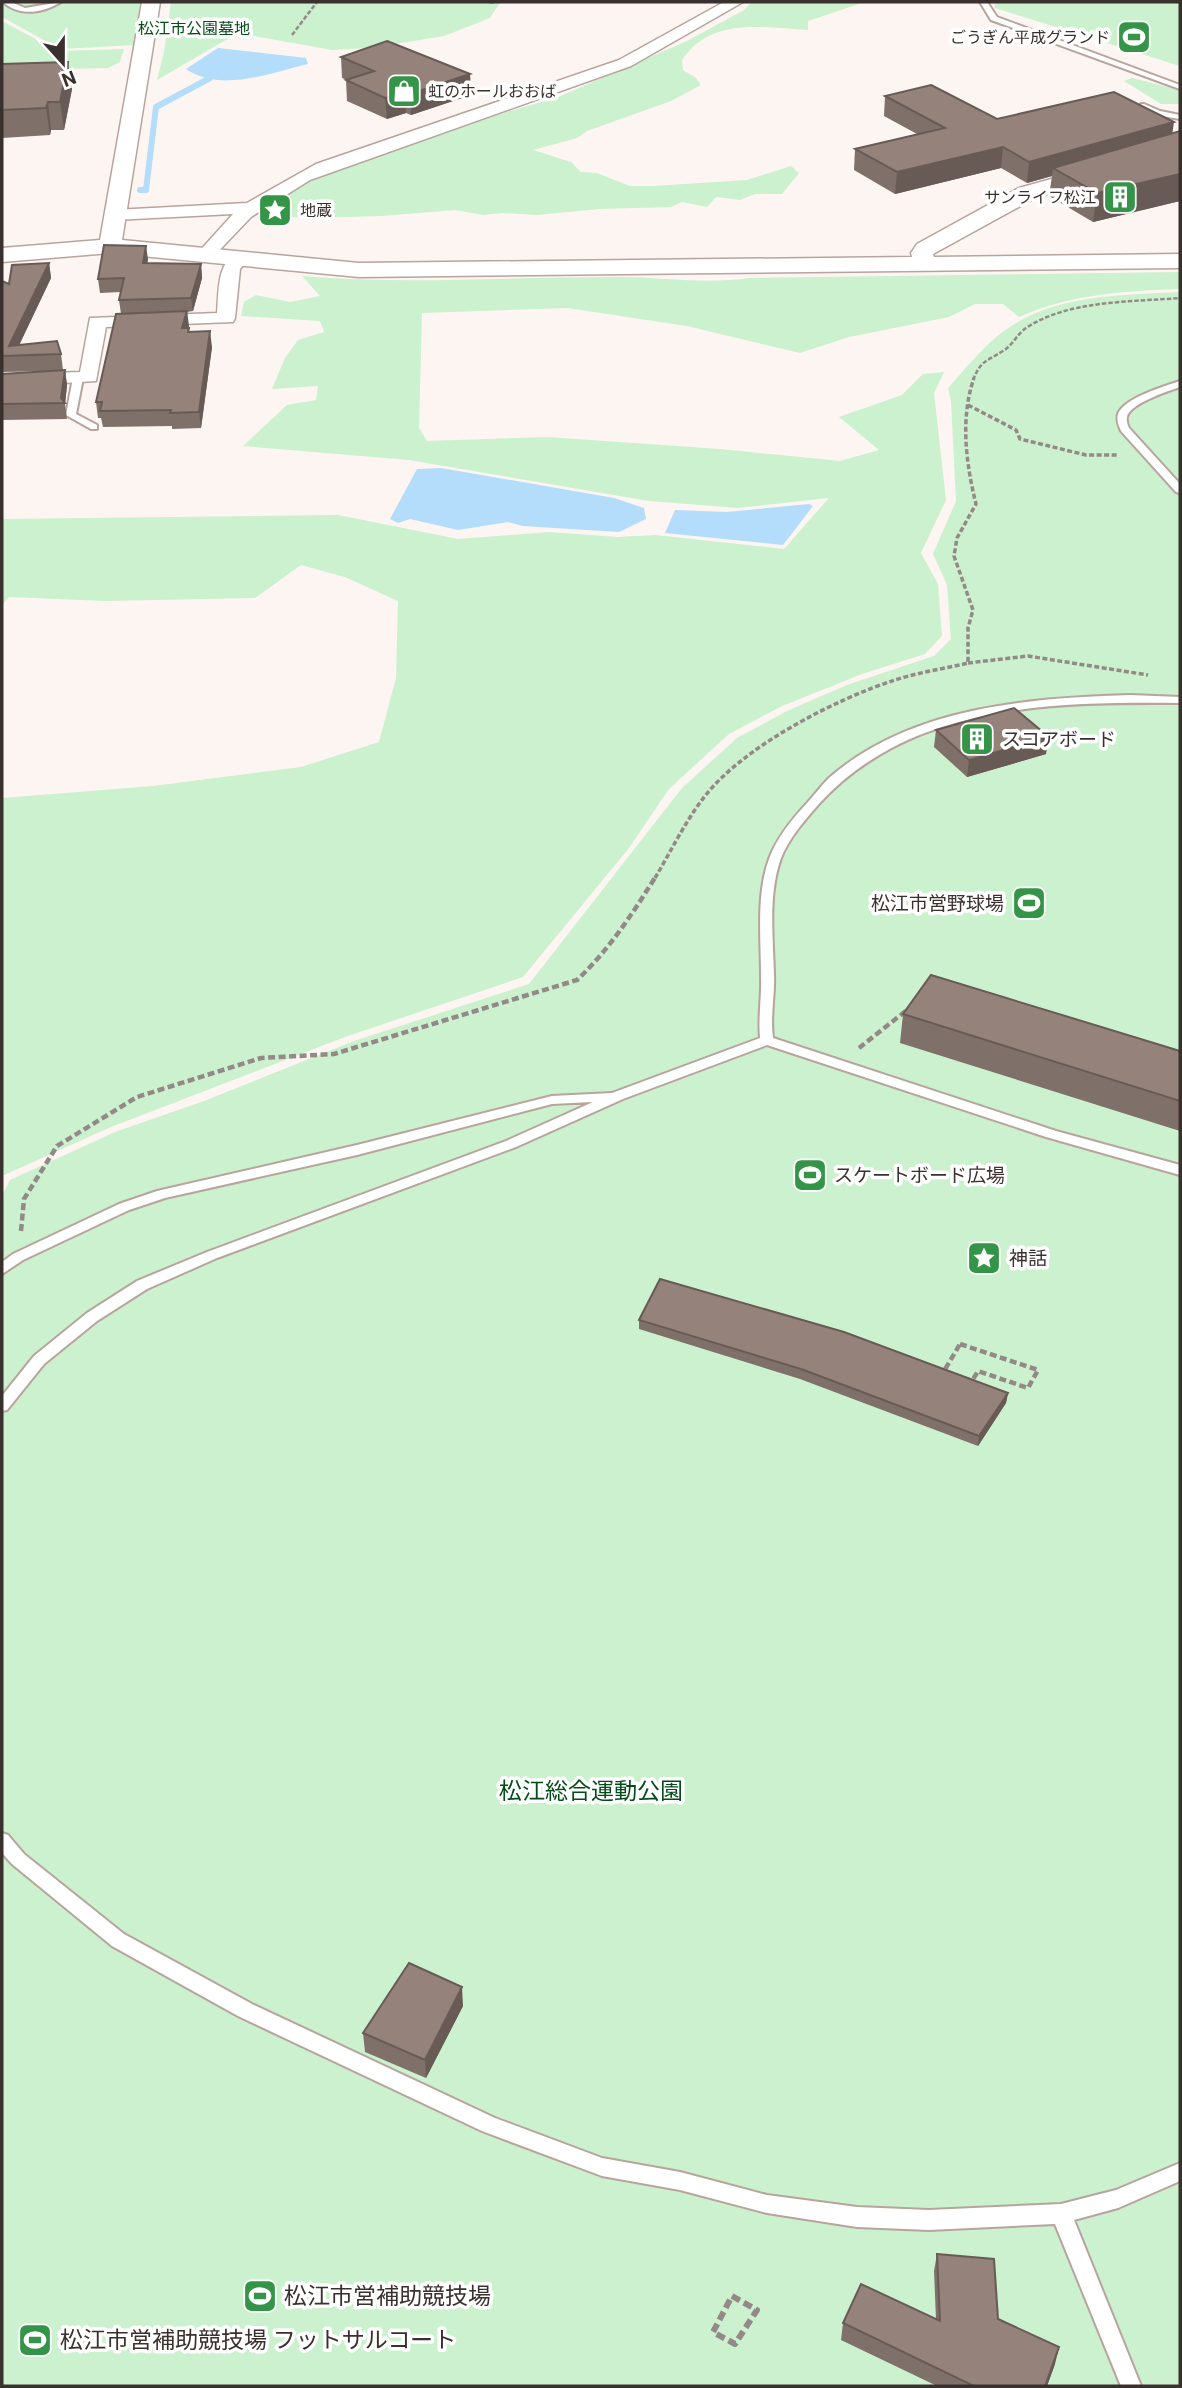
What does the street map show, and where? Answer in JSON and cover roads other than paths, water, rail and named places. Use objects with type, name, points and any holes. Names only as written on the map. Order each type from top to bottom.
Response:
[{"type":"street","points":[[110,246],[151,2]]},
{"type":"street","points":[[206,254],[247,208],[284,186],[322,168],[625,63],[735,2]]},
{"type":"street","points":[[924,263],[922,253],[925,249],[1017,197],[1077,177],[1180,149]]},
{"type":"street","points":[[114,215],[247,208]]},
{"type":"street","points":[[2,255],[110,246],[359,270],[1180,261]]},
{"type":"street","points":[[2,381],[89,377],[97,322],[226,318],[231,268],[240,258]]},
{"type":"lane","points":[[7,2],[15,8],[26,10],[43,8],[57,2]]},
{"type":"lane","points":[[984,2],[993,18],[1180,87]]},
{"type":"lane","points":[[1144,106],[1158,113],[1180,117]]},
{"type":"lane","points":[[78,378],[71,415],[94,427]]},
{"type":"lane","points":[[1180,384],[1134,405],[1125,412],[1122,419],[1124,429],[1180,490]]},
{"type":"lane","points":[[767,1040],[764,1011],[768,990],[764,926],[773,864],[783,843],[811,802],[832,783],[866,756],[907,736],[954,719],[1000,709],[1070,700],[1180,700]]},
{"type":"lane","points":[[2,1406],[39,1360],[92,1317],[142,1285],[212,1255],[511,1144],[618,1096],[767,1040],[1051,1134],[1180,1170]]},
{"type":"lane","points":[[2,1269],[18,1257],[124,1207],[162,1194],[357,1150],[552,1100],[618,1096]]},
{"type":"lane","points":[[2,1840],[18,1859],[118,1940],[245,2010],[489,2125],[602,2167],[680,2181],[767,2204],[857,2217],[929,2220],[1061,2214],[1118,2199],[1180,2172]]},
{"type":"lane","points":[[1061,2214],[1131,2386]]},
{"type":"water","points":[[218,48],[306,58],[308,64],[262,76],[230,80],[215,80],[186,69]]},
{"type":"water","points":[[441,468],[614,498],[644,508],[646,519],[619,532],[523,526],[508,522],[458,530],[410,519],[398,523],[390,519],[417,469]]},
{"type":"water","points":[[809,504],[813,506],[783,545],[665,533],[675,510],[727,512]]},
{"type":"waterway","points":[[140,190],[146,190],[156,107],[210,78]]},
{"type":"place","name":"ごうぎん平成グランド","points":[[1134,37]]},
{"type":"place","name":"虹のホールおおば","points":[[404,91]]},
{"type":"place","name":"サンライフ松江","points":[[1120,197]]},
{"type":"place","name":"地蔵","points":[[275,210]]},
{"type":"place","name":"スコアボード","points":[[977,739]]},
{"type":"place","name":"松江市営野球場","points":[[1029,903]]},
{"type":"place","name":"スケートボード広場","points":[[810,1175]]},
{"type":"place","name":"神話","points":[[984,1258]]},
{"type":"place","name":"松江市営補助競技場","points":[[260,2296]]},
{"type":"place","name":"松江市営補助競技場 フットサルコート","points":[[35,2340]]},
{"type":"park label","name":"松江市公園墓地","points":[[194,28]]},
{"type":"park label","name":"松江総合運動公園","points":[[591,1791]]}]
